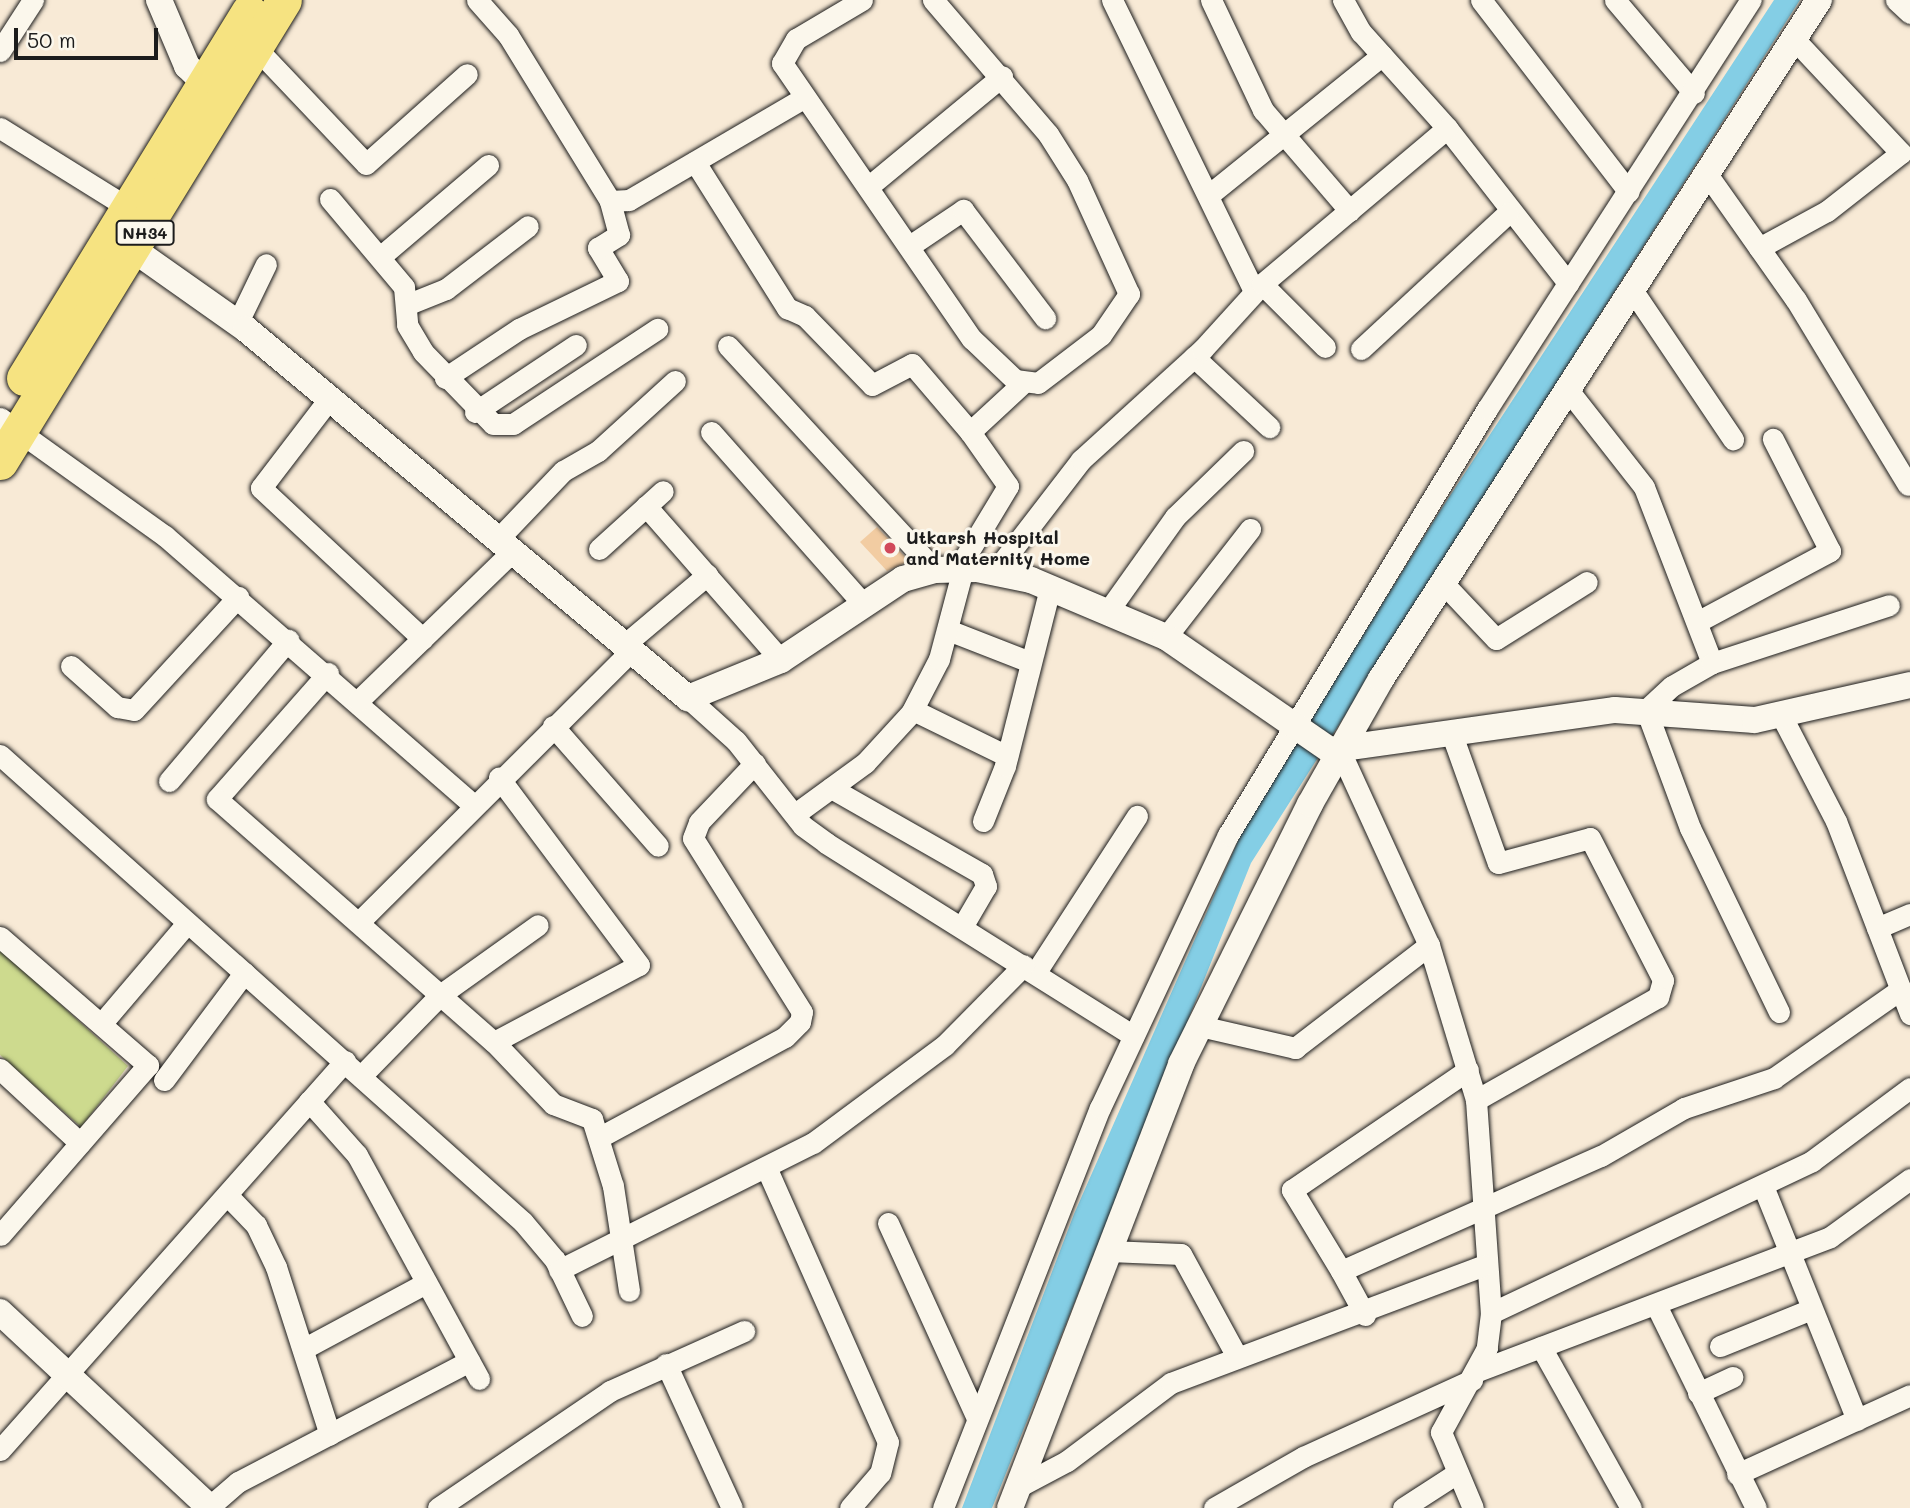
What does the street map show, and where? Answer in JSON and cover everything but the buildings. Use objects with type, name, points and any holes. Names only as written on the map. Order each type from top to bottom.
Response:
[{"type":"highway","name":"NH34","points":[[0,462],[7,421],[132,229],[214,92],[256,0]]},
{"type":"highway","name":"NH34","points":[[214,92],[255,47],[284,0]]},
{"type":"street","points":[[0,51],[33,0]]},
{"type":"street","points":[[159,0],[187,66],[214,92]]},
{"type":"street","points":[[445,378],[519,329],[618,281],[598,248],[619,235],[610,201],[508,36],[477,0]]},
{"type":"street","points":[[862,0],[796,39],[783,54],[782,63],[802,99],[911,246],[972,339],[1023,383]]},
{"type":"street","points":[[933,0],[1002,76],[1077,180],[1129,294],[1101,335],[1054,376],[1023,383],[970,432]]},
{"type":"street","points":[[1112,0],[1258,288],[1325,346]]},
{"type":"street","points":[[1211,0],[1252,91],[1283,136],[1350,211]]},
{"type":"street","points":[[1343,0],[1382,55],[1447,128],[1508,213],[1568,284]]},
{"type":"street","points":[[1481,0],[1629,192]]},
{"type":"street","points":[[1615,0],[1694,93]]},
{"type":"street","points":[[1014,1497],[1200,1026],[1335,750],[1819,0]]},
{"type":"street","points":[[1896,0],[1910,13]]},
{"type":"street","points":[[943,1508],[977,1418],[1134,1036],[1228,835],[1568,284],[1694,93],[1750,1]]},
{"type":"street","points":[[1759,248],[1827,211],[1906,151],[1794,39]]},
{"type":"street","points":[[255,47],[366,164],[467,74]]},
{"type":"street","points":[[1210,194],[1382,55]]},
{"type":"street","points":[[868,187],[1002,76]]},
{"type":"street","points":[[610,201],[629,200],[802,99]]},
{"type":"street","points":[[0,128],[132,229],[238,323],[688,698],[755,763],[795,814],[826,844],[1030,968],[1134,1036]]},
{"type":"street","points":[[995,573],[1081,460],[1194,357],[1258,288],[1447,128]]},
{"type":"street","points":[[695,162],[786,308],[805,316],[872,385],[912,364],[970,432],[1008,486],[952,569],[947,630],[913,710],[865,764],[795,814]]},
{"type":"street","points":[[380,257],[488,165]]},
{"type":"street","points":[[1707,174],[1759,248],[1908,485]]},
{"type":"street","points":[[330,199],[404,287],[411,334],[445,378],[475,412],[507,426],[657,329]]},
{"type":"street","points":[[911,246],[963,210],[1045,318]]},
{"type":"street","points":[[1360,349],[1508,213]]},
{"type":"street","points":[[406,305],[446,289],[528,226]]},
{"type":"street","points":[[238,323],[266,264]]},
{"type":"street","points":[[1633,291],[1733,439]]},
{"type":"street","points":[[475,412],[576,345]]},
{"type":"street","points":[[728,346],[952,569]]},
{"type":"street","points":[[1194,357],[1269,427]]},
{"type":"street","points":[[358,701],[423,639],[505,545],[563,471],[598,451],[675,382]]},
{"type":"street","points":[[1568,390],[1644,486],[1712,663]]},
{"type":"street","points":[[330,399],[261,488],[423,639]]},
{"type":"street","points":[[7,421],[238,597],[328,673],[473,805]]},
{"type":"street","points":[[711,432],[863,604]]},
{"type":"street","points":[[1697,622],[1830,551],[1773,439]]},
{"type":"street","points":[[1108,611],[1175,517],[1243,451]]},
{"type":"street","points":[[599,548],[663,491]]},
{"type":"street","points":[[646,506],[781,660]]},
{"type":"street","points":[[1166,637],[1250,529]]},
{"type":"street","points":[[688,698],[781,660],[903,579],[952,569],[995,573],[1051,588],[1166,637],[1294,730],[1335,750],[1562,714],[1646,710],[1755,720],[1910,685]]},
{"type":"street","points":[[359,922],[627,648],[707,575]]},
{"type":"street","points":[[1443,583],[1496,639],[1587,582]]},
{"type":"street","points":[[983,821],[1007,756],[1051,588]]},
{"type":"street","points":[[71,666],[112,704],[134,710],[238,597]]},
{"type":"street","points":[[1646,710],[1672,685],[1712,663],[1889,605]]},
{"type":"street","points":[[947,630],[1030,662]]},
{"type":"street","points":[[169,781],[288,640]]},
{"type":"street","points":[[328,673],[217,799],[494,1042],[553,1104],[583,1111],[600,1137],[622,1239],[629,1291]]},
{"type":"street","points":[[913,710],[1007,756]]},
{"type":"street","points":[[1646,710],[1690,828],[1779,1012]]},
{"type":"street","points":[[1781,716],[1836,821],[1910,1014]]},
{"type":"street","points":[[553,726],[658,846]]},
{"type":"street","points":[[1451,732],[1498,863],[1590,838],[1663,980],[1658,998],[1476,1100]]},
{"type":"street","points":[[1335,750],[1429,945],[1476,1100],[1480,1207],[1490,1313],[1487,1348],[1441,1432],[1473,1508]]},
{"type":"street","points":[[1,759],[362,1075],[523,1222],[559,1270],[582,1316]]},
{"type":"street","points":[[600,1137],[785,1037],[800,1022],[802,1012],[693,838],[699,822],[755,763]]},
{"type":"street","points":[[494,1042],[639,965],[499,778]]},
{"type":"street","points":[[831,788],[982,874],[985,886],[962,926]]},
{"type":"street","points":[[559,1270],[766,1167],[900,1083],[1030,968],[1137,816]]},
{"type":"street","points":[[1877,928],[1910,914]]},
{"type":"street","points":[[102,1024],[187,923]]},
{"type":"street","points":[[362,1075],[440,995],[538,925]]},
{"type":"street","points":[[0,937],[148,1065],[0,1235]]},
{"type":"street","points":[[1200,1026],[1295,1048],[1429,945]]},
{"type":"street","points":[[164,1080],[244,972]]},
{"type":"street","points":[[1341,1271],[1480,1207],[1601,1156],[1684,1108],[1774,1078],[1901,989]]},
{"type":"street","points":[[0,1450],[345,1061]]},
{"type":"street","points":[[0,1069],[80,1143]]},
{"type":"street","points":[[1365,1315],[1292,1190],[1468,1070]]},
{"type":"street","points":[[1490,1313],[1812,1161],[1910,1088]]},
{"type":"street","points":[[0,1312],[209,1508],[238,1482],[330,1435],[474,1370],[357,1155],[309,1101]]},
{"type":"street","points":[[766,1167],[888,1442],[880,1473],[850,1508]]},
{"type":"street","points":[[1214,1508],[1303,1457],[1474,1376],[1541,1347],[1789,1255],[1830,1237],[1910,1179]]},
{"type":"street","points":[[1763,1186],[1810,1310],[1857,1420]]},
{"type":"street","points":[[227,1195],[256,1225],[303,1349],[330,1435]]},
{"type":"street","points":[[888,1223],[977,1418]]},
{"type":"street","points":[[1110,1251],[1181,1254],[1236,1355]]},
{"type":"street","points":[[1014,1497],[1171,1383],[1236,1355],[1365,1315],[1485,1265]]},
{"type":"street","points":[[303,1349],[426,1283]]},
{"type":"street","points":[[1656,1305],[1756,1508]]},
{"type":"street","points":[[1720,1346],[1810,1310]]},
{"type":"street","points":[[438,1508],[610,1391],[744,1331]]},
{"type":"street","points":[[1541,1347],[1632,1508]]},
{"type":"street","points":[[666,1364],[723,1505]]},
{"type":"street","points":[[1698,1393],[1733,1377]]},
{"type":"street","points":[[1737,1474],[1857,1420],[1908,1402]]},
{"type":"street","points":[[1403,1508],[1457,1473]]},
{"type":"green space","points":[[0,949],[128,1066],[81,1127],[0,1055]]},
{"type":"water","points":[[1774,0],[1800,0],[1251,863],[992,1508],[962,1508],[1074,1214],[1245,825],[1438,514]]},
{"type":"place","name":"Utkarsh Hospital and Maternity Home","points":[[890,548]]}]
